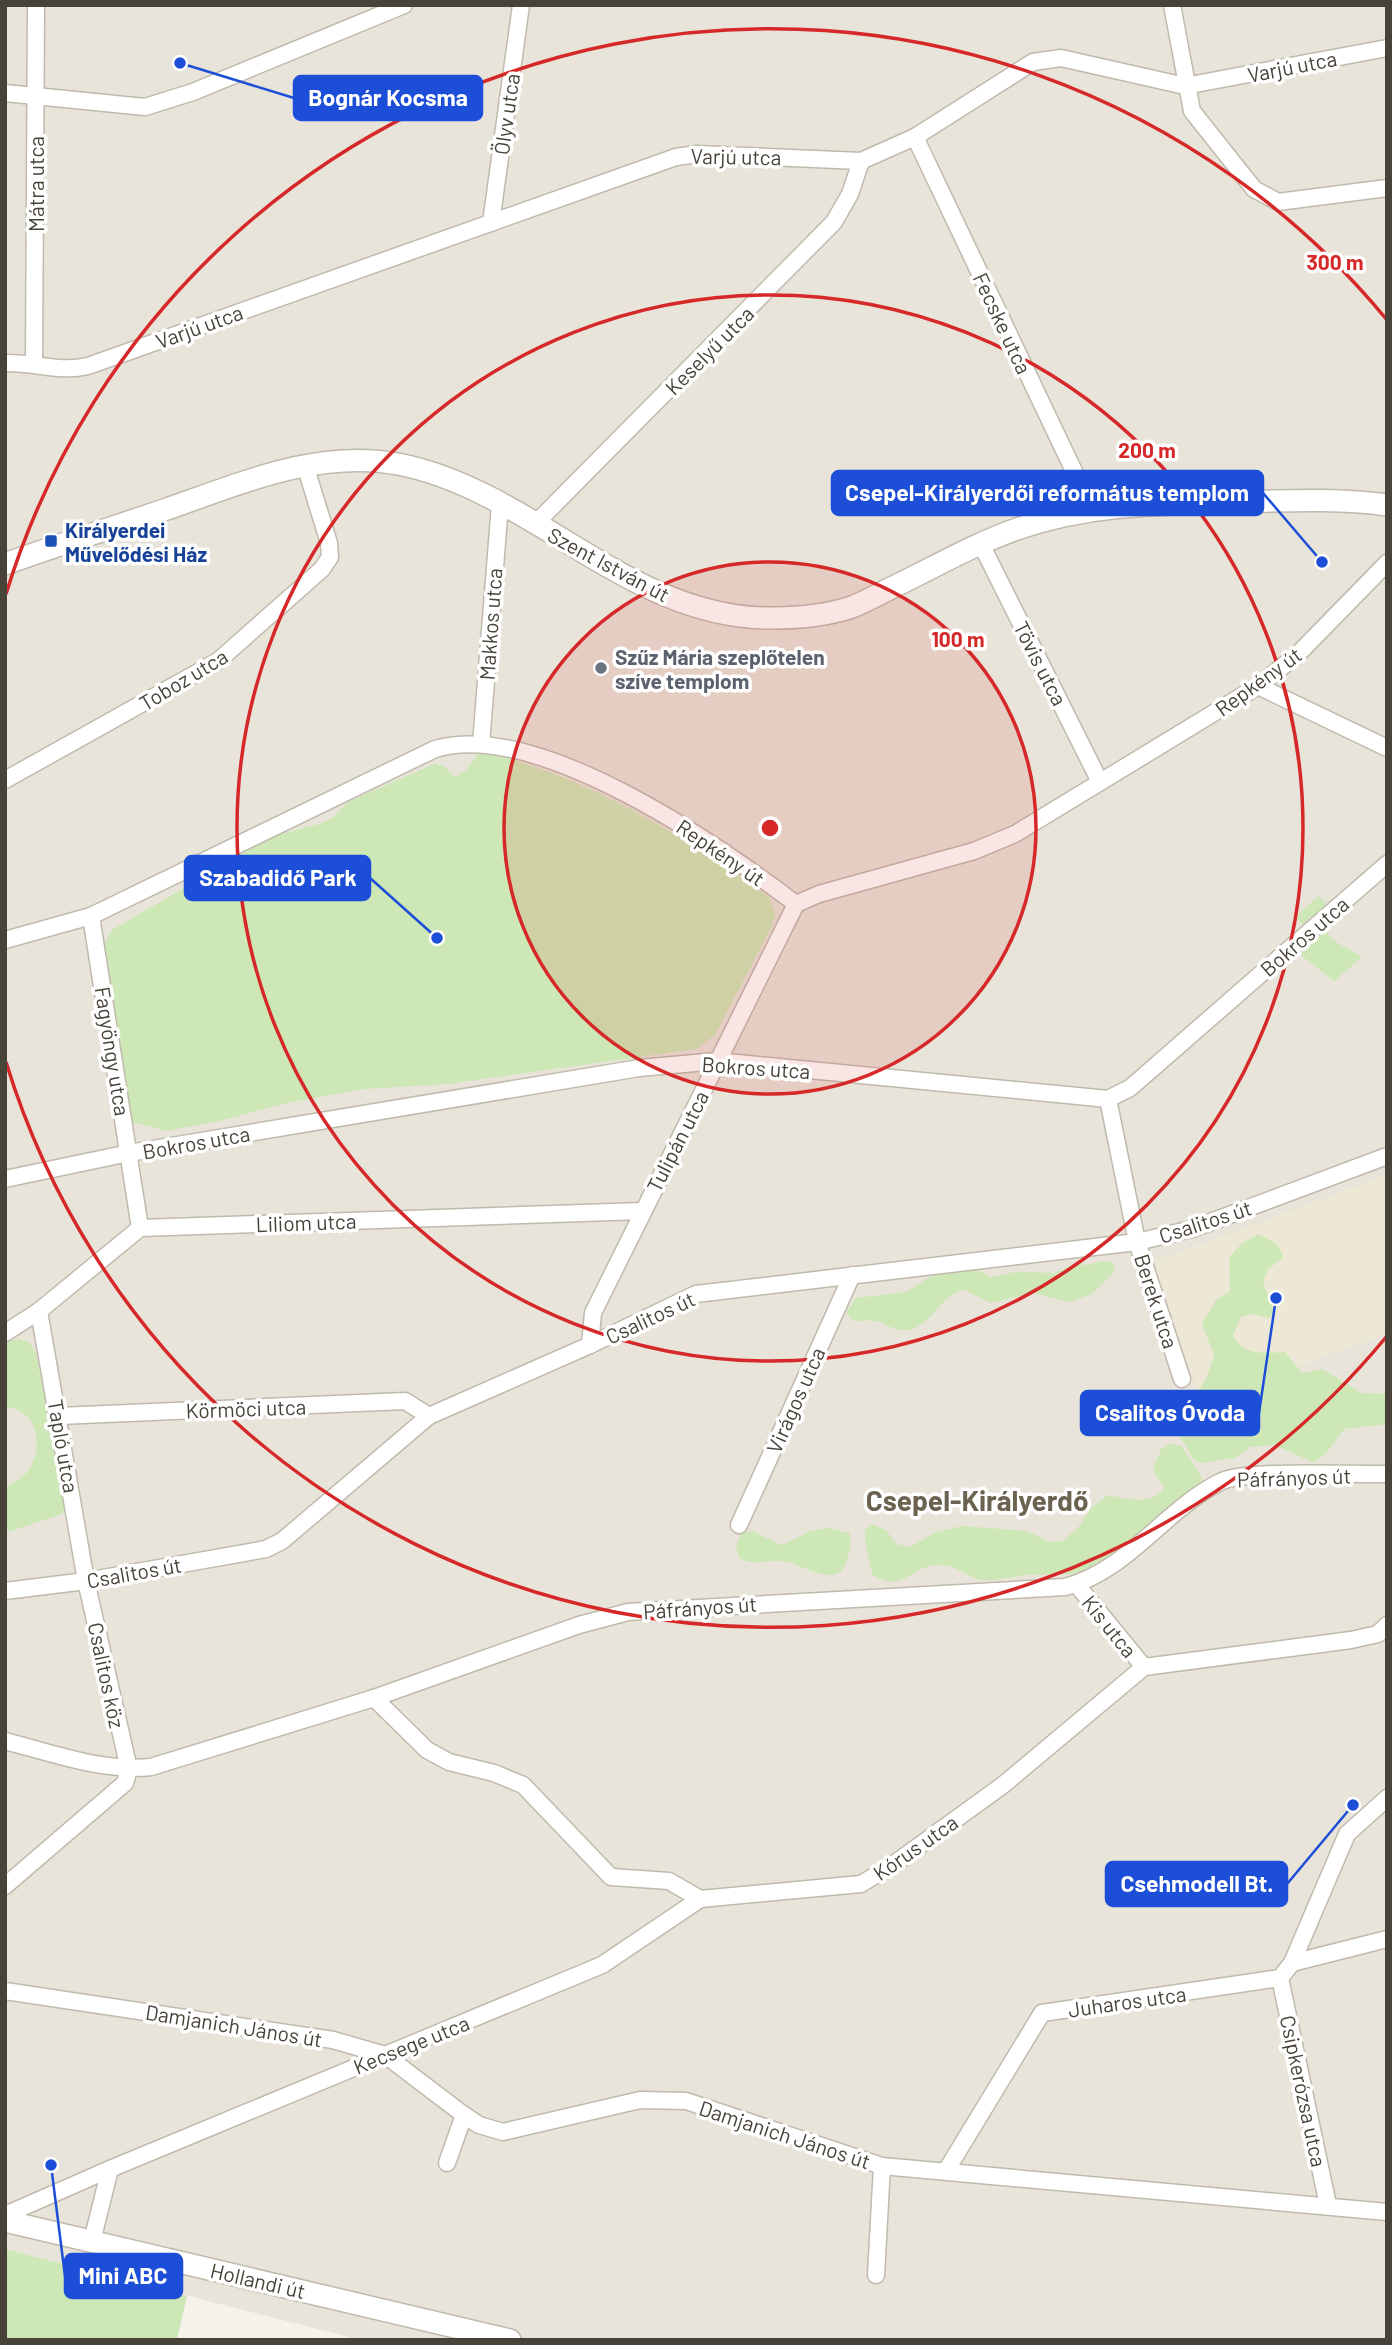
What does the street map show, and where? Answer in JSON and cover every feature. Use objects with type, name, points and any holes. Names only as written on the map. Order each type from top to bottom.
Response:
[{"type":"street","name":"Mátra utca","points":[[34,362],[36,5]]},
{"type":"street","points":[[5,93],[128,106],[167,102],[404,5]]},
{"type":"street","name":"Ölyv utca","points":[[491,223],[521,5]]},
{"type":"street","points":[[1172,5],[1185,86],[1192,111],[1254,189],[1278,202],[1387,188]]},
{"type":"street","name":"Varjú utca","points":[[5,363],[34,362],[59,370],[88,366],[683,155],[861,161],[915,137],[1033,62],[1061,58],[1185,86],[1387,48]]},
{"type":"street","name":"Fecske utca","points":[[915,137],[1091,509]]},
{"type":"street","name":"Keselyű utca","points":[[536,524],[834,222],[850,194],[861,161]]},
{"type":"street","name":"Szent István út","points":[[5,564],[305,465],[368,461],[396,464],[448,478],[500,504],[646,587],[686,604],[724,614],[771,618],[852,607],[981,544],[1040,522],[1091,509],[1134,504],[1280,501],[1387,505]]},
{"type":"street","name":"Toboz utca","points":[[5,780],[218,661],[322,569],[330,557],[329,543],[305,465]]},
{"type":"street","name":"Makkos utca","points":[[481,744],[500,504]]},
{"type":"street","name":"Tövis utca","points":[[981,544],[1100,782]]},
{"type":"street","name":"Repkény út","points":[[5,940],[91,916],[435,748],[458,742],[481,744],[560,765],[631,796],[704,838],[796,904],[819,894],[992,845],[1258,686],[1298,654],[1387,563]]},
{"type":"street","points":[[1258,686],[1387,748]]},
{"type":"street","name":"Bokros utca","points":[[5,1179],[129,1153],[639,1068],[717,1061],[1108,1099],[1130,1088],[1384,871]]},
{"type":"street","name":"Tulipán utca","points":[[590,1345],[593,1313],[796,904]]},
{"type":"street","name":"Fagyöngy utca","points":[[91,916],[140,1228]]},
{"type":"street","name":"Berek utca","points":[[1108,1099],[1137,1242],[1182,1379]]},
{"type":"street","name":"Csalitos út","points":[[5,1591],[86,1581],[266,1549],[282,1541],[429,1416],[590,1345],[696,1294],[1137,1242],[1192,1229],[1387,1156]]},
{"type":"street","name":"Liliom utca","points":[[140,1228],[642,1211]]},
{"type":"street","points":[[5,1333],[39,1311],[140,1228]]},
{"type":"street","name":"Virágos utca","points":[[739,1525],[852,1275]]},
{"type":"street","name":"Tapló utca","points":[[39,1311],[86,1581]]},
{"type":"street","name":"Körmöci utca","points":[[59,1416],[405,1401],[429,1416]]},
{"type":"street","name":"Páfrányos út","points":[[5,1741],[129,1769],[151,1767],[374,1698],[579,1625],[628,1612],[1076,1584],[1111,1568],[1222,1480],[1250,1476],[1387,1474]]},
{"type":"street","name":"Csalitos köz","points":[[86,1581],[129,1769]]},
{"type":"street","name":"Kis utca","points":[[1076,1584],[1144,1667]]},
{"type":"street","points":[[1144,1667],[1351,1640],[1378,1634],[1387,1625]]},
{"type":"street","name":"Kórus utca","points":[[700,1899],[861,1884],[894,1864],[1003,1785],[1144,1667]]},
{"type":"street","points":[[374,1698],[427,1750],[449,1762],[494,1773],[523,1786],[611,1877],[669,1881],[700,1899]]},
{"type":"street","points":[[5,1886],[125,1783],[129,1769]]},
{"type":"street","points":[[1280,1978],[1292,1963],[1347,1834],[1387,1798]]},
{"type":"street","name":"Kecsege utca","points":[[5,2216],[110,2169],[603,1965],[700,1899]]},
{"type":"street","points":[[1292,1963],[1387,1939]]},
{"type":"street","name":"Juharos utca","points":[[946,2171],[1042,2013],[1280,1978]]},
{"type":"street","name":"Csipkerózsa utca","points":[[1280,1978],[1328,2205]]},
{"type":"street","name":"Damjanich János út","points":[[5,1991],[333,2040],[384,2055],[479,2125],[503,2132],[640,2100],[686,2101],[882,2166],[1387,2212]]},
{"type":"street","points":[[446,2163],[464,2115]]},
{"type":"street","points":[[877,2275],[882,2166]]},
{"type":"street","points":[[92,2241],[110,2169]]},
{"type":"street","name":"Hollandi út","points":[[5,2221],[510,2340]]},
{"type":"shaded area","points":[[5,5],[1387,5],[1387,2340],[361,2340],[5,2249]]},
{"type":"shaded area","points":[[1387,1175],[1387,1334],[1201,1400],[1153,1262]]},
{"type":"green space","points":[[480,751],[557,775],[595,791],[702,851],[769,897],[775,913],[772,926],[715,1035],[696,1049],[448,1084],[365,1089],[286,1103],[220,1121],[167,1131],[129,1121],[104,945],[112,930],[271,837],[322,823],[334,817],[348,802],[434,764],[444,766],[455,777],[467,769]]},
{"type":"green space","points":[[1319,896],[1326,903],[1325,925],[1331,938],[1362,957],[1334,981],[1302,956],[1304,925],[1295,917]]},
{"type":"green space","points":[[1258,1234],[1270,1240],[1282,1253],[1283,1258],[1268,1269],[1263,1282],[1274,1312],[1270,1318],[1253,1314],[1241,1317],[1233,1335],[1237,1342],[1255,1352],[1285,1352],[1302,1373],[1322,1369],[1362,1393],[1387,1394],[1387,1424],[1344,1429],[1328,1451],[1314,1463],[1275,1445],[1250,1447],[1235,1458],[1202,1463],[1194,1460],[1179,1435],[1181,1419],[1207,1377],[1214,1355],[1202,1324],[1216,1300],[1230,1291],[1229,1258],[1241,1244]]},
{"type":"green space","points":[[1101,1261],[1112,1262],[1115,1271],[1092,1294],[1069,1302],[1034,1293],[991,1303],[964,1290],[947,1299],[916,1328],[907,1330],[875,1321],[853,1321],[846,1313],[856,1298],[906,1292],[928,1278],[951,1269],[974,1269],[991,1277],[1015,1272],[1056,1273],[1073,1264],[1090,1265]]},
{"type":"green space","points":[[19,1339],[29,1342],[36,1354],[67,1507],[62,1514],[9,1532],[5,1531],[5,1487],[28,1471],[37,1441],[31,1422],[25,1414],[5,1407],[5,1342]]},
{"type":"green space","points":[[1171,1444],[1181,1445],[1202,1478],[1199,1487],[1119,1555],[1089,1570],[1070,1574],[1026,1575],[988,1580],[977,1579],[949,1566],[937,1565],[919,1570],[900,1580],[883,1580],[872,1575],[865,1530],[872,1524],[887,1531],[896,1544],[910,1547],[934,1533],[962,1526],[1027,1531],[1050,1542],[1062,1541],[1077,1529],[1091,1508],[1108,1495],[1139,1500],[1160,1493],[1164,1487],[1153,1470],[1161,1449]]},
{"type":"green space","points":[[829,1528],[849,1533],[851,1539],[843,1569],[836,1574],[819,1574],[782,1561],[755,1562],[739,1558],[736,1546],[741,1533],[752,1531],[782,1545],[811,1531]]},
{"type":"green space","points":[[5,2249],[187,2296],[177,2340],[5,2340]]},
{"type":"place","name":"Bognár Kocsma","points":[[180,63]]},
{"type":"place","name":"Királyerdei Művelődési Ház","points":[[51,541]]},
{"type":"place","name":"Csepel-Királyerdői református templom","points":[[1322,562]]},
{"type":"place","name":"Szűz Mária szeplőtelen szíve templom","points":[[601,668]]},
{"type":"place","name":"Szabadidő Park","points":[[437,938]]},
{"type":"place","name":"Csalitos Óvoda","points":[[1276,1298]]},
{"type":"place","name":"Csehmodell Bt.","points":[[1353,1805]]},
{"type":"place","name":"Mini ABC","points":[[51,2165]]},
{"type":"district","name":"Csepel-Királyerdő","points":[[977,1500]]}]
